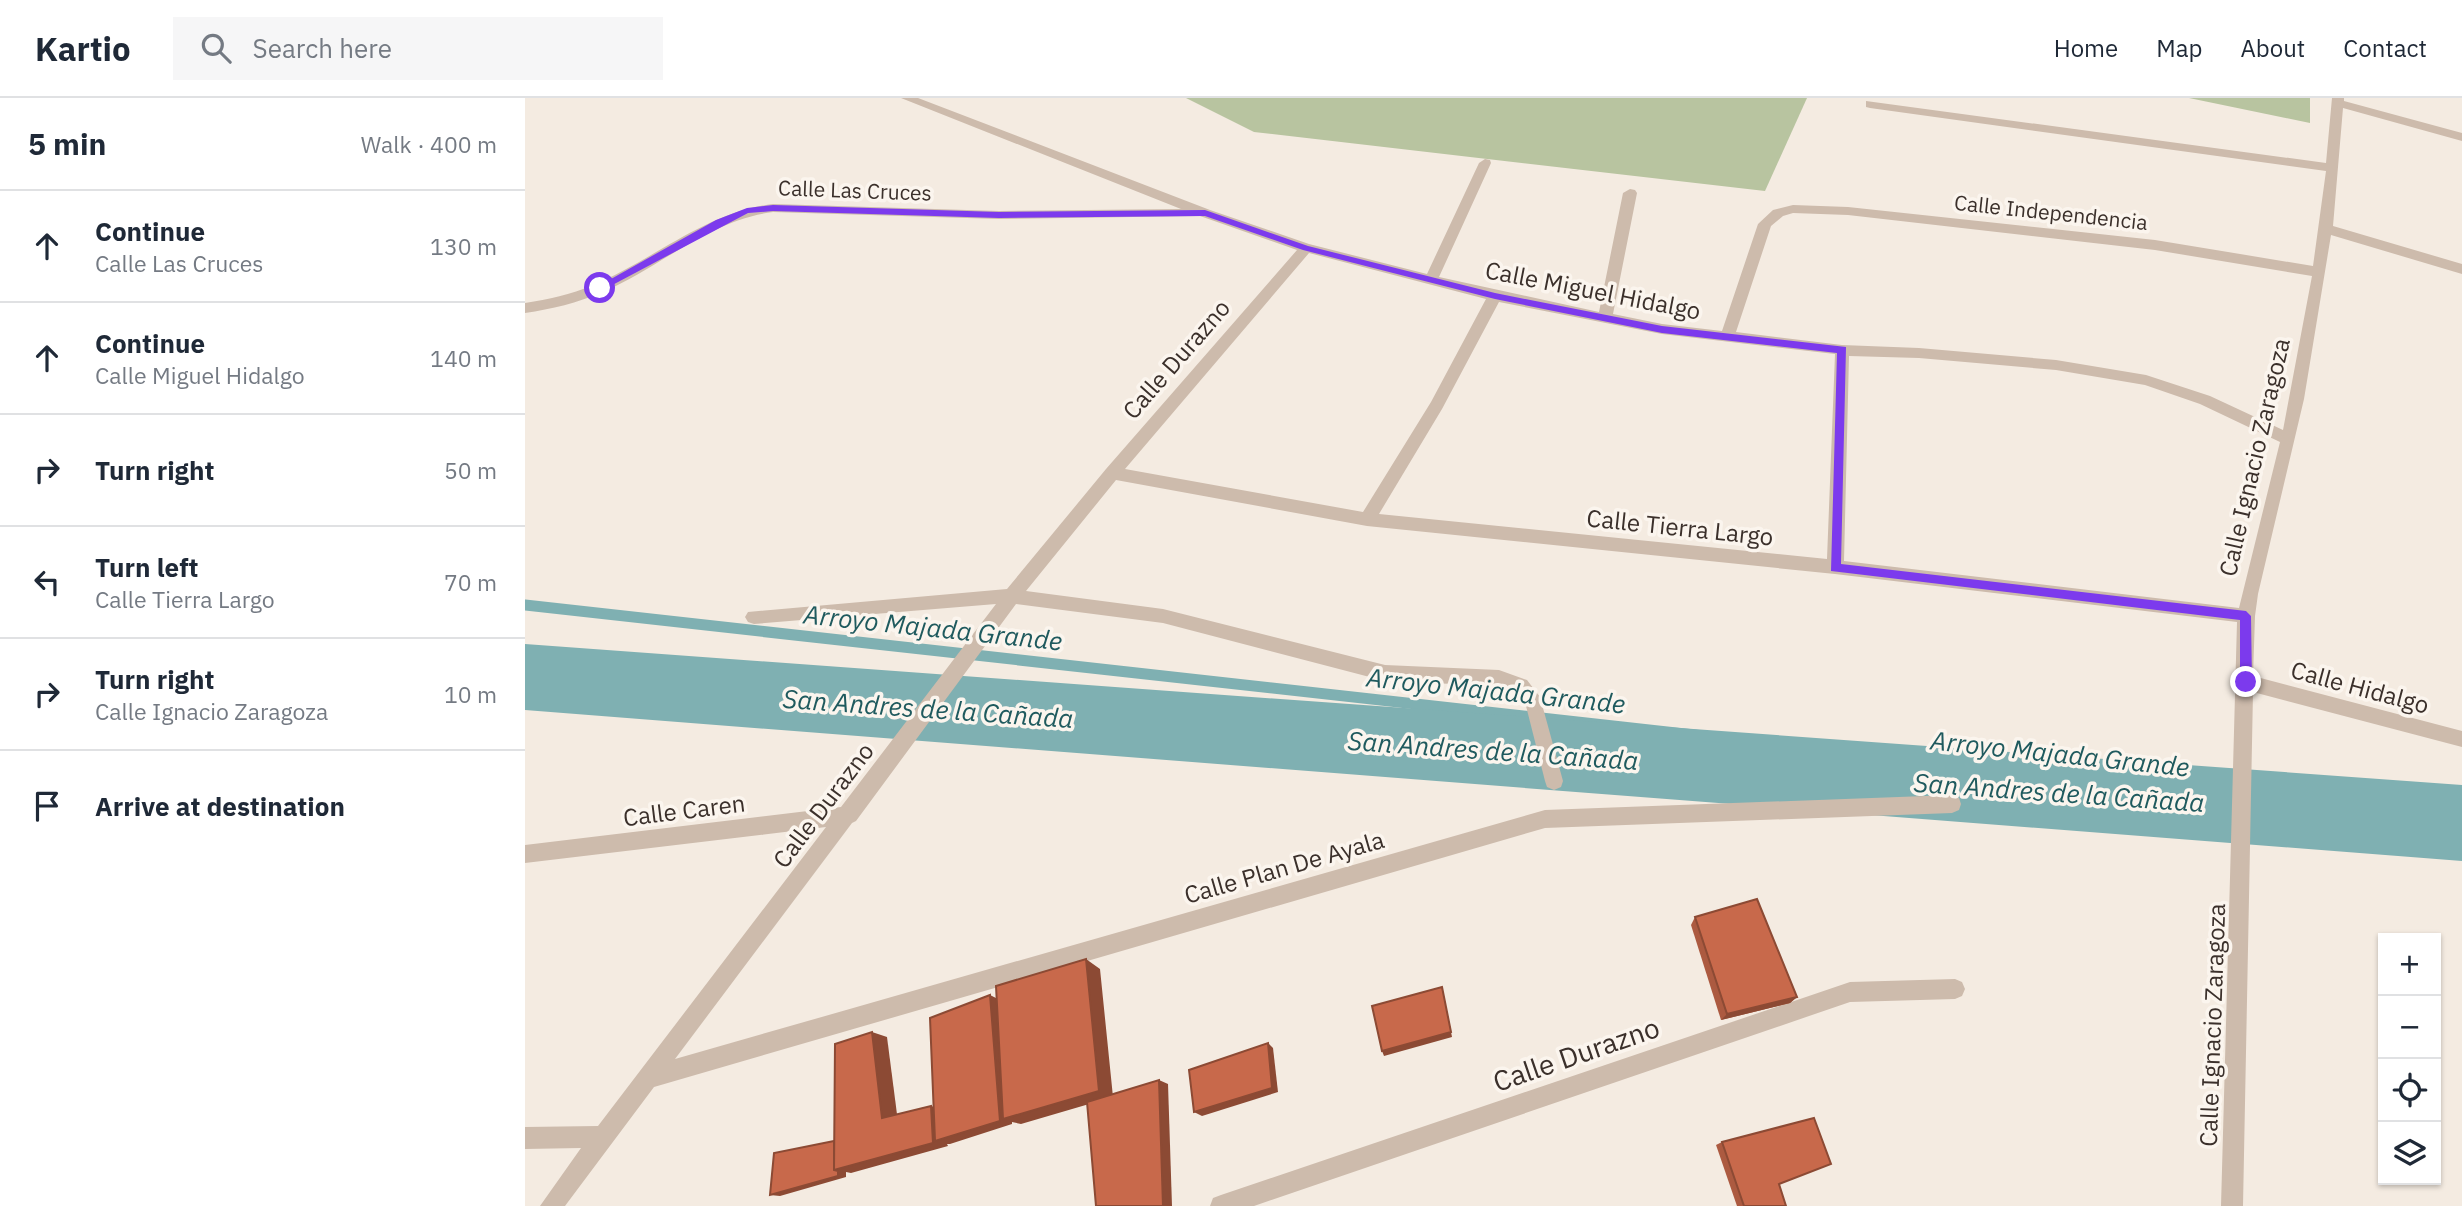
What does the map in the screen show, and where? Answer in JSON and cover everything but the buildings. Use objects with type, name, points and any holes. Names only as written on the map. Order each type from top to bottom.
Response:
[{"type":"street","name":"Calle Miguel Hidalgo","points":[[907,98],[1205,213],[1306,248],[1495,296],[1662,329],[1842,350],[2043,363],[2145,380],[2206,400],[2288,439]]},
{"type":"street","points":[[2338,100],[2462,137]]},
{"type":"street","name":"Calle Ignacio Zaragoza","points":[[2232,1206],[2246,616],[2249,590],[2288,439],[2318,272],[2338,100]]},
{"type":"street","points":[[1870,104],[2331,168]]},
{"type":"street","points":[[1431,280],[1485,163]]},
{"type":"street","points":[[1605,318],[1630,193]]},
{"type":"street","name":"Calle Las Cruces","points":[[525,308],[563,302],[600,288],[719,222],[747,211],[773,208],[999,215],[1205,213]]},
{"type":"street","name":"Calle Independencia","points":[[1727,337],[1765,225],[1778,213],[1812,209],[2155,245],[2318,272]]},
{"type":"street","points":[[2324,228],[2462,269]]},
{"type":"street","name":"Calle Durazno","points":[[551,1206],[1012,596],[1112,473],[1306,248]]},
{"type":"street","points":[[1367,519],[1437,405],[1495,296]]},
{"type":"street","points":[[1835,568],[1842,350]]},
{"type":"street","name":"Calle Tierra Largo","points":[[1112,473],[1367,519],[1835,568],[2246,616]]},
{"type":"street","points":[[754,617],[1012,596],[1163,615],[1385,673],[1499,678],[1521,685],[1534,703],[1554,781]]},
{"type":"street","name":"Calle Hidalgo","points":[[2246,682],[2462,739]]},
{"type":"street","name":"Calle Plan De Ayala","points":[[647,1078],[1545,819],[1952,804]]},
{"type":"street","name":"Calle Caren","points":[[525,854],[849,815]]},
{"type":"street","name":"Calle Durazno","points":[[1221,1206],[1850,992],[1955,989]]},
{"type":"street","points":[[525,1138],[605,1138]]},
{"type":"green space","points":[[1186,98],[1807,98],[1765,191],[1254,132]]},
{"type":"green space","points":[[2189,98],[2310,98],[2310,123]]},
{"type":"waterway","name":"Arroyo Majada Grande","points":[[525,605],[1901,758]]},
{"type":"waterway","name":"San Andres de la Cañada","points":[[525,677],[2462,823]]},
{"type":"waterway","name":"Arroyo Majada Grande","points":[[1885,757],[2462,821]]},
{"type":"route","points":[[600,288],[719,222],[747,211],[773,208],[999,215],[1205,213],[1306,248],[1495,296],[1662,329],[1842,350],[1835,568],[2246,616],[2246,682]]}]
